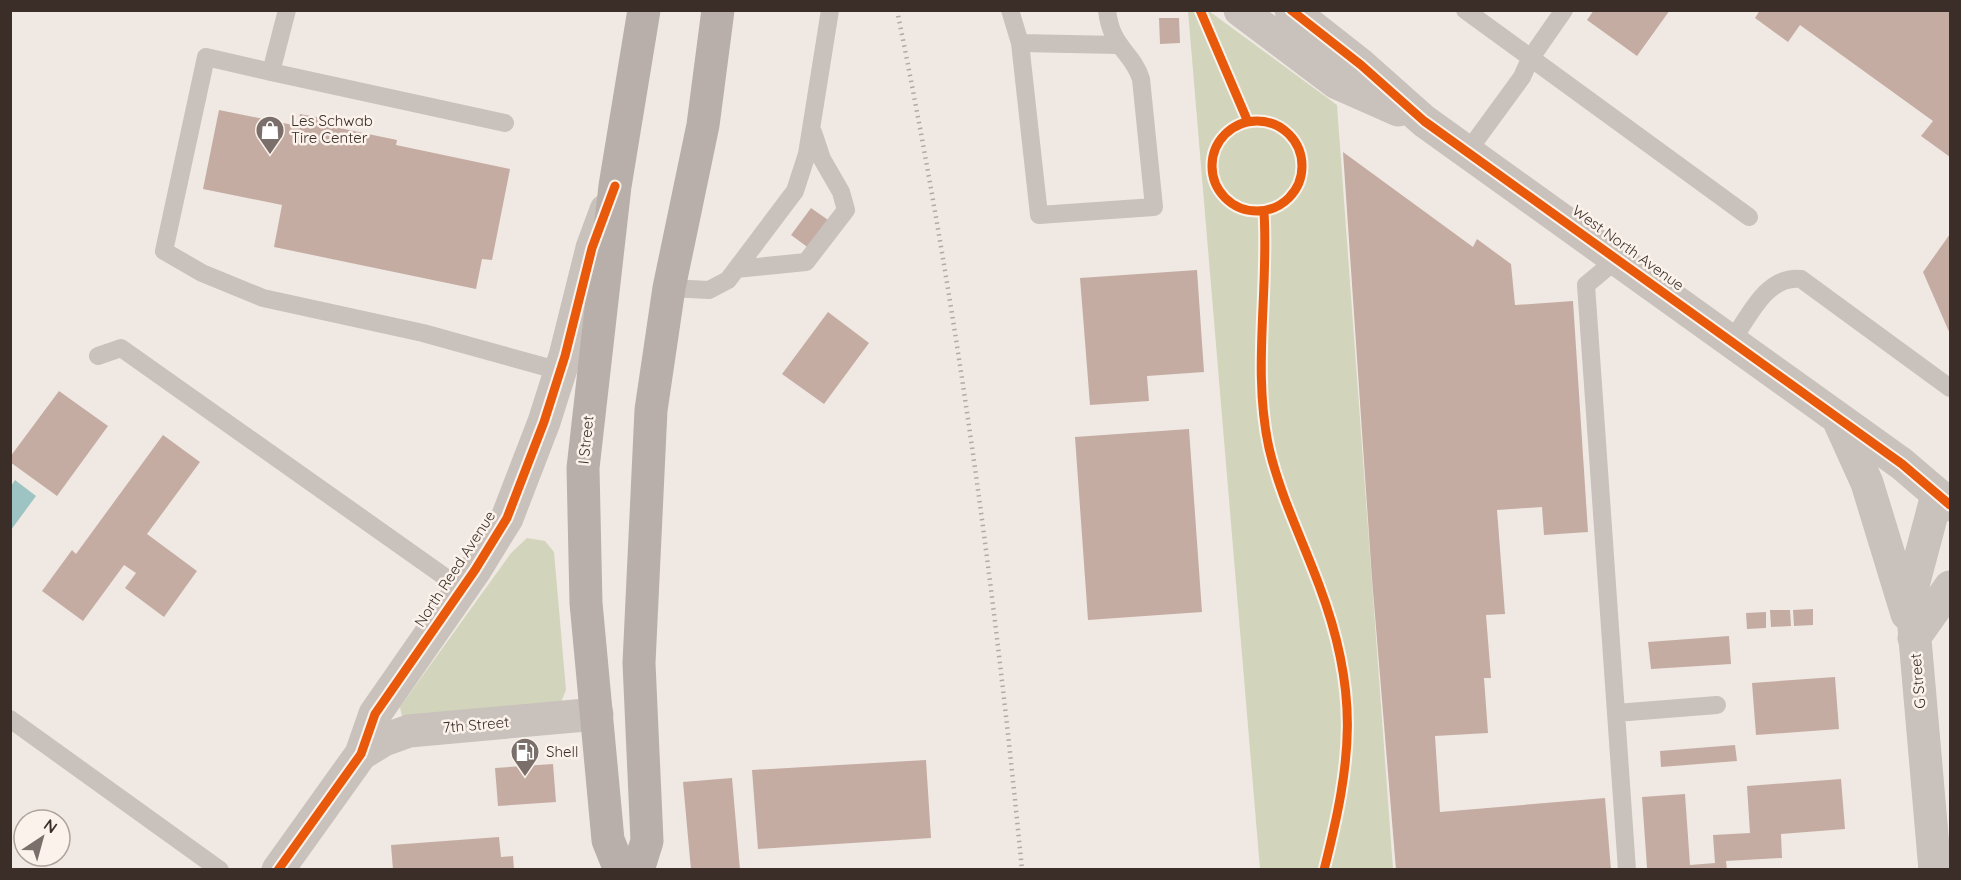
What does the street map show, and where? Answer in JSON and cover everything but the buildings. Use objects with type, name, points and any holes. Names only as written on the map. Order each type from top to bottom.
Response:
[{"type":"main road","name":"I Street","points":[[620,870],[608,840],[583,558],[583,468],[615,186],[644,10]]},
{"type":"main road","points":[[638,870],[647,841],[639,663],[651,410],[669,288],[703,125],[718,10]]},
{"type":"street","name":"West North Avenue","points":[[1240,10],[1337,83],[1424,121]]},
{"type":"street","name":"West North Avenue","points":[[1291,10],[1360,65],[1424,121],[1902,464],[1944,500]]},
{"type":"street","name":"North Reed Avenue","points":[[278,870],[299,856],[361,754],[375,714],[462,589],[507,518],[530,462],[560,371],[592,248],[615,186]]},
{"type":"street","points":[[1839,421],[1867,483],[1914,638]]},
{"type":"street","name":"G Street","points":[[1940,854],[1914,638],[1911,593],[1944,500]]},
{"type":"street","points":[[1914,638],[1950,587]]},
{"type":"street","name":"7th Street","points":[[361,754],[384,740],[409,731],[597,714]]},
{"type":"lane","points":[[271,72],[287,10]]},
{"type":"lane","points":[[669,288],[709,290],[728,280],[795,190],[802,176],[831,10]]},
{"type":"lane","points":[[1010,10],[1020,43],[1039,214],[1154,207],[1141,79],[1139,71],[1118,45],[1109,26],[1107,10]]},
{"type":"lane","points":[[1468,151],[1522,77],[1530,58],[1564,10]]},
{"type":"lane","points":[[1466,11],[1749,217]]},
{"type":"lane","points":[[1020,43],[1118,45]]},
{"type":"lane","points":[[505,123],[206,57],[164,251],[212,277],[263,298],[423,333],[560,371]]},
{"type":"lane","points":[[736,269],[806,262],[842,216],[845,203],[822,159],[811,127]]},
{"type":"lane","points":[[1617,259],[1586,285],[1627,870]]},
{"type":"lane","points":[[1731,342],[1771,286],[1790,278],[1801,279],[1950,388]]},
{"type":"lane","points":[[98,356],[121,348],[462,589]]},
{"type":"lane","points":[[1616,713],[1717,705]]},
{"type":"lane","points":[[10,719],[220,870]]},
{"type":"green space","points":[[1188,11],[1209,11],[1337,105],[1393,869],[1260,869]]},
{"type":"green space","points":[[527,538],[545,541],[554,552],[566,690],[561,702],[402,717],[400,707],[511,553]]},
{"type":"water","points":[[15,480],[36,496],[11,530],[11,486]]},
{"type":"railway","points":[[897,10],[937,224],[971,438],[999,654],[1022,870]]},
{"type":"cycle path","points":[[1200,10],[1248,122]]},
{"type":"cycle path","points":[[1291,10],[1361,65],[1424,121],[1902,464],[1950,505]]},
{"type":"cycle path","points":[[1257,121],[1274,125],[1289,134],[1298,149],[1302,166],[1298,183],[1289,198],[1274,207],[1257,211],[1240,207],[1225,198],[1216,183],[1212,166],[1216,149],[1225,134],[1240,125],[1257,121]]},
{"type":"cycle path","points":[[278,870],[361,754],[375,714],[475,570],[507,518],[544,422],[565,356],[592,248],[615,186]]},
{"type":"cycle path","points":[[1264,212],[1261,360],[1264,419],[1269,448],[1285,500],[1332,624],[1346,694],[1346,760],[1334,831],[1324,870]]},
{"type":"place","name":"Les Schwab Tire Center","points":[[270,156]]},
{"type":"place","name":"Shell","points":[[525,778]]}]
